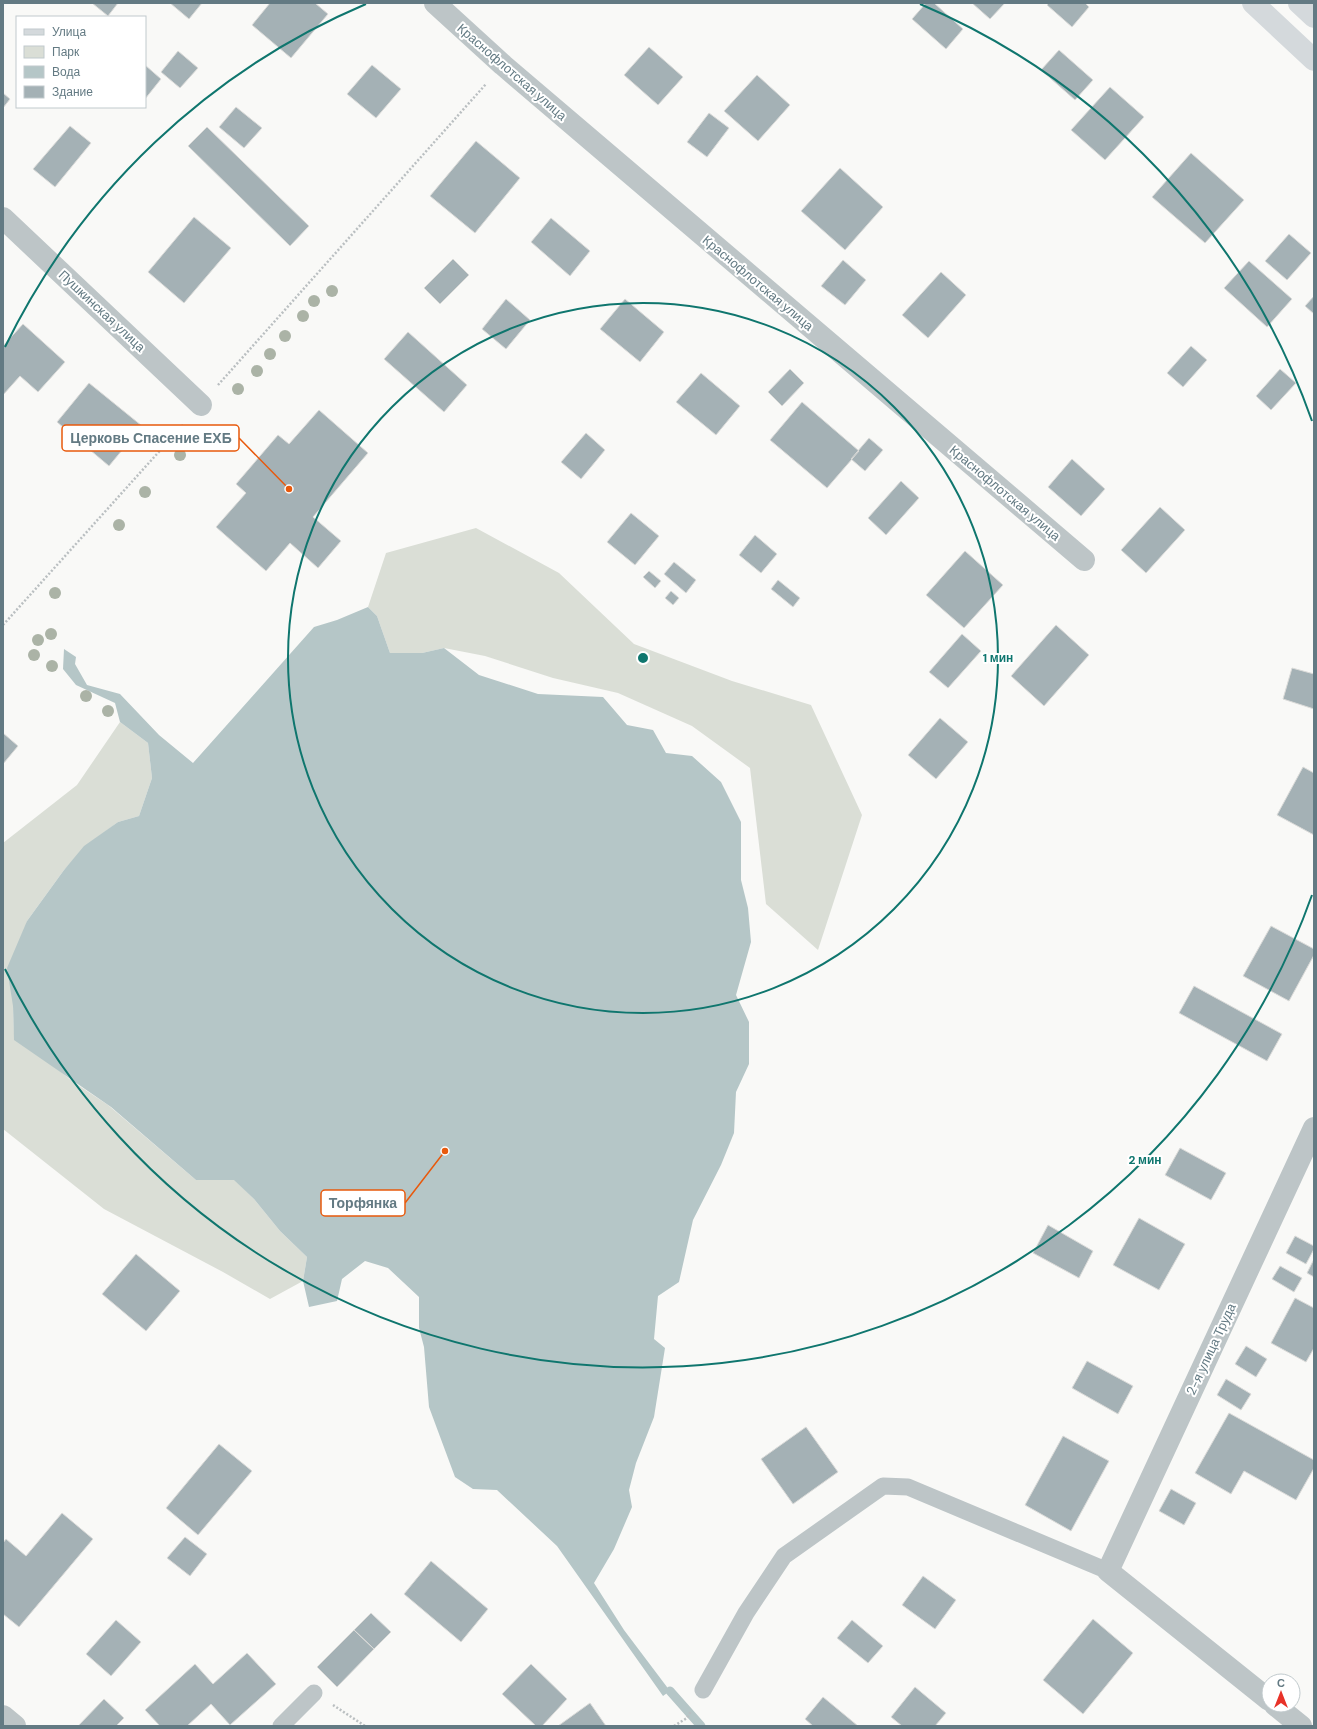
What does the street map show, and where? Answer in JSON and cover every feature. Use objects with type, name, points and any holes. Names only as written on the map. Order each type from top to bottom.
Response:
[{"type":"main road","points":[[1253,3],[1314,60]]},
{"type":"main road","points":[[1299,3],[1314,17]]},
{"type":"street","name":"Краснофлотская улица","points":[[435,3],[503,65],[1084,560]]},
{"type":"street","name":"Пушкинская улица","points":[[3,218],[201,405]]},
{"type":"street","name":"2-я улица Труда","points":[[1108,1571],[1314,1128]]},
{"type":"street","points":[[1108,1571],[1261,1694]]},
{"type":"street","points":[[1285,1713],[1301,1726]]},
{"type":"street","points":[[3,1716],[15,1726]]},
{"type":"lane","points":[[703,1690],[746,1613],[784,1556],[883,1486],[908,1487],[1108,1571]]},
{"type":"lane","points":[[281,1726],[314,1693]]},
{"type":"path","points":[[3,626],[503,65]]},
{"type":"path","points":[[314,1693],[365,1726]]},
{"type":"green space","points":[[476,528],[559,573],[634,644],[732,681],[811,705],[862,815],[818,950],[766,904],[750,768],[692,726],[618,693],[553,678],[485,656],[444,648],[422,653],[390,653],[377,616],[368,607],[386,553]]},
{"type":"green space","points":[[120,722],[148,743],[152,778],[139,816],[118,822],[87,845],[64,870],[27,921],[13,1006],[14,1034],[72,1081],[108,1105],[196,1180],[234,1179],[254,1199],[280,1231],[307,1257],[303,1281],[270,1299],[223,1272],[104,1209],[3,1129],[3,843],[77,785]]},
{"type":"water","points":[[368,607],[377,616],[390,653],[422,653],[444,648],[479,675],[538,694],[603,697],[627,725],[653,730],[666,753],[692,756],[721,782],[741,822],[741,880],[748,908],[751,942],[736,995],[749,1022],[749,1064],[736,1092],[734,1133],[721,1165],[693,1220],[679,1282],[658,1296],[654,1339],[665,1348],[654,1417],[636,1463],[629,1490],[632,1507],[614,1549],[594,1583],[624,1630],[670,1691],[663,1696],[557,1546],[497,1490],[473,1489],[455,1477],[429,1407],[424,1347],[419,1328],[419,1297],[388,1268],[365,1261],[342,1279],[337,1301],[309,1307],[303,1281],[307,1257],[280,1231],[254,1199],[234,1180],[196,1180],[111,1107],[14,1040],[13,1006],[7,968],[27,921],[64,870],[84,846],[118,822],[139,816],[152,778],[148,743],[120,722],[115,703],[76,685],[63,669],[64,649],[76,657],[75,664],[87,685],[120,694],[159,735],[193,763],[314,627],[337,620]]},
{"type":"building","points":[[92,3],[118,3],[108,16]]},
{"type":"building","points":[[170,3],[202,3],[189,19]]},
{"type":"building","points":[[270,3],[315,3],[328,14],[291,58],[252,25]]},
{"type":"building","points":[[926,3],[934,3],[963,29],[946,49],[912,19]]},
{"type":"building","points":[[972,3],[1005,3],[990,19]]},
{"type":"building","points":[[1049,3],[1085,3],[1089,7],[1072,27],[1047,5]]},
{"type":"building","points":[[649,47],[683,77],[658,105],[624,75]]},
{"type":"building","points":[[1059,50],[1093,80],[1075,100],[1041,70]]},
{"type":"building","points":[[178,51],[198,68],[180,88],[161,72]]},
{"type":"building","points":[[372,65],[401,89],[376,118],[347,94]]},
{"type":"building","points":[[146,66],[161,79],[146,98]]},
{"type":"building","points":[[757,75],[790,105],[758,141],[724,111]]},
{"type":"building","points":[[1110,87],[1144,117],[1105,160],[1071,130]]},
{"type":"building","points":[[3,93],[10,99],[3,108]]},
{"type":"building","points":[[236,107],[262,128],[244,148],[219,127]]},
{"type":"building","points":[[709,113],[729,128],[707,157],[687,142]]},
{"type":"building","points":[[70,126],[91,143],[55,187],[33,169]]},
{"type":"building","points":[[207,127],[309,226],[290,246],[188,146]]},
{"type":"building","points":[[476,141],[520,178],[475,233],[430,196]]},
{"type":"building","points":[[1191,153],[1244,200],[1205,243],[1152,197]]},
{"type":"building","points":[[840,168],[883,207],[845,250],[801,211]]},
{"type":"building","points":[[194,217],[231,248],[184,303],[148,272]]},
{"type":"building","points":[[551,218],[590,251],[570,276],[531,242]]},
{"type":"building","points":[[1289,234],[1311,253],[1287,280],[1265,261]]},
{"type":"building","points":[[453,259],[469,275],[440,304],[424,288]]},
{"type":"building","points":[[843,260],[866,280],[845,305],[821,286]]},
{"type":"building","points":[[1249,261],[1292,299],[1267,327],[1224,288]]},
{"type":"building","points":[[941,272],[966,295],[928,338],[902,315]]},
{"type":"building","points":[[1314,296],[1314,314],[1305,306]]},
{"type":"building","points":[[506,299],[530,320],[506,349],[482,329]]},
{"type":"building","points":[[625,299],[664,332],[640,362],[600,329]]},
{"type":"building","points":[[23,324],[65,362],[38,392],[20,376],[3,395],[3,346]]},
{"type":"building","points":[[408,332],[467,385],[444,412],[384,359]]},
{"type":"building","points":[[1191,346],[1207,360],[1183,387],[1167,373]]},
{"type":"building","points":[[790,369],[804,383],[782,406],[768,392]]},
{"type":"building","points":[[1280,369],[1296,383],[1271,410],[1256,396]]},
{"type":"building","points":[[701,373],[740,406],[716,435],[676,402]]},
{"type":"building","points":[[89,383],[142,426],[109,466],[57,422]]},
{"type":"building","points":[[802,402],[859,451],[827,488],[770,440]]},
{"type":"building","points":[[319,410],[368,453],[313,517],[341,541],[318,568],[290,543],[266,571],[216,527],[246,493],[236,484],[278,435],[289,444]]},
{"type":"building","points":[[586,433],[605,450],[581,479],[561,462]]},
{"type":"building","points":[[869,438],[883,450],[865,471],[851,459]]},
{"type":"building","points":[[1072,459],[1105,489],[1081,516],[1048,487]]},
{"type":"building","points":[[901,481],[919,498],[886,535],[868,518]]},
{"type":"building","points":[[1160,507],[1185,530],[1146,573],[1121,550]]},
{"type":"building","points":[[631,513],[659,536],[635,565],[607,542]]},
{"type":"building","points":[[755,535],[777,554],[761,573],[739,555]]},
{"type":"building","points":[[965,551],[1003,585],[964,628],[926,595]]},
{"type":"building","points":[[674,562],[696,580],[686,593],[664,574]]},
{"type":"building","points":[[649,571],[661,581],[655,588],[643,577]]},
{"type":"building","points":[[778,580],[800,598],[793,607],[771,589]]},
{"type":"building","points":[[671,591],[679,598],[673,605],[665,598]]},
{"type":"building","points":[[1056,625],[1089,655],[1044,706],[1011,676]]},
{"type":"building","points":[[962,634],[981,651],[948,688],[929,672]]},
{"type":"building","points":[[1292,668],[1314,674],[1314,709],[1283,699]]},
{"type":"building","points":[[940,718],[968,742],[936,779],[908,755]]},
{"type":"building","points":[[3,733],[18,746],[3,764]]},
{"type":"building","points":[[1303,767],[1314,773],[1314,835],[1277,815]]},
{"type":"building","points":[[1271,926],[1314,949],[1314,955],[1289,1001],[1243,976]]},
{"type":"building","points":[[1194,986],[1282,1034],[1267,1061],[1179,1013]]},
{"type":"building","points":[[1180,1148],[1226,1173],[1211,1200],[1165,1175]]},
{"type":"building","points":[[1139,1218],[1185,1244],[1159,1290],[1113,1265]]},
{"type":"building","points":[[1048,1225],[1093,1251],[1079,1278],[1033,1253]]},
{"type":"building","points":[[1295,1236],[1314,1246],[1314,1249],[1306,1264],[1286,1253]]},
{"type":"building","points":[[136,1254],[180,1291],[146,1331],[102,1294]]},
{"type":"building","points":[[1314,1259],[1314,1277],[1307,1273]]},
{"type":"building","points":[[1280,1266],[1302,1278],[1294,1292],[1272,1279]]},
{"type":"building","points":[[1295,1298],[1314,1308],[1314,1348],[1306,1362],[1271,1343]]},
{"type":"building","points":[[1246,1346],[1267,1359],[1256,1377],[1235,1364]]},
{"type":"building","points":[[1087,1361],[1133,1386],[1118,1414],[1072,1388]]},
{"type":"building","points":[[1226,1379],[1251,1394],[1241,1410],[1217,1395]]},
{"type":"building","points":[[1229,1413],[1314,1460],[1314,1468],[1296,1500],[1244,1471],[1231,1494],[1195,1473]]},
{"type":"building","points":[[806,1427],[838,1472],[793,1504],[761,1459]]},
{"type":"building","points":[[1063,1436],[1109,1461],[1071,1531],[1025,1505]]},
{"type":"building","points":[[219,1444],[252,1471],[198,1535],[166,1508]]},
{"type":"building","points":[[1171,1489],[1196,1503],[1184,1525],[1159,1511]]},
{"type":"building","points":[[62,1513],[93,1539],[19,1627],[3,1614],[3,1543],[6,1539],[26,1556]]},
{"type":"building","points":[[185,1537],[207,1554],[190,1576],[167,1558]]},
{"type":"building","points":[[431,1561],[488,1609],[461,1642],[404,1594]]},
{"type":"building","points":[[923,1576],[956,1600],[935,1629],[902,1605]]},
{"type":"building","points":[[371,1613],[391,1632],[374,1649],[354,1630]]},
{"type":"building","points":[[1093,1619],[1133,1653],[1083,1714],[1043,1680]]},
{"type":"building","points":[[116,1620],[141,1642],[111,1676],[86,1654]]},
{"type":"building","points":[[852,1620],[883,1646],[868,1663],[837,1638]]},
{"type":"building","points":[[354,1630],[374,1649],[337,1687],[317,1667]]},
{"type":"building","points":[[247,1653],[276,1684],[230,1725],[211,1704],[187,1726],[160,1726],[145,1710],[195,1664],[213,1684]]},
{"type":"building","points":[[531,1664],[567,1699],[542,1726],[536,1726],[502,1694]]},
{"type":"building","points":[[915,1687],[946,1713],[935,1726],[902,1726],[891,1717]]},
{"type":"building","points":[[823,1697],[858,1726],[813,1726],[805,1719]]},
{"type":"building","points":[[104,1699],[124,1718],[116,1726],[78,1726]]},
{"type":"building","points":[[590,1703],[606,1726],[558,1726]]},
{"type":"waterway","points":[[670,1691],[701,1726]]},
{"type":"place","name":"Церковь Спасение ЕХБ","points":[[289,489]]},
{"type":"place","name":"Торфянка","points":[[445,1151]]}]
